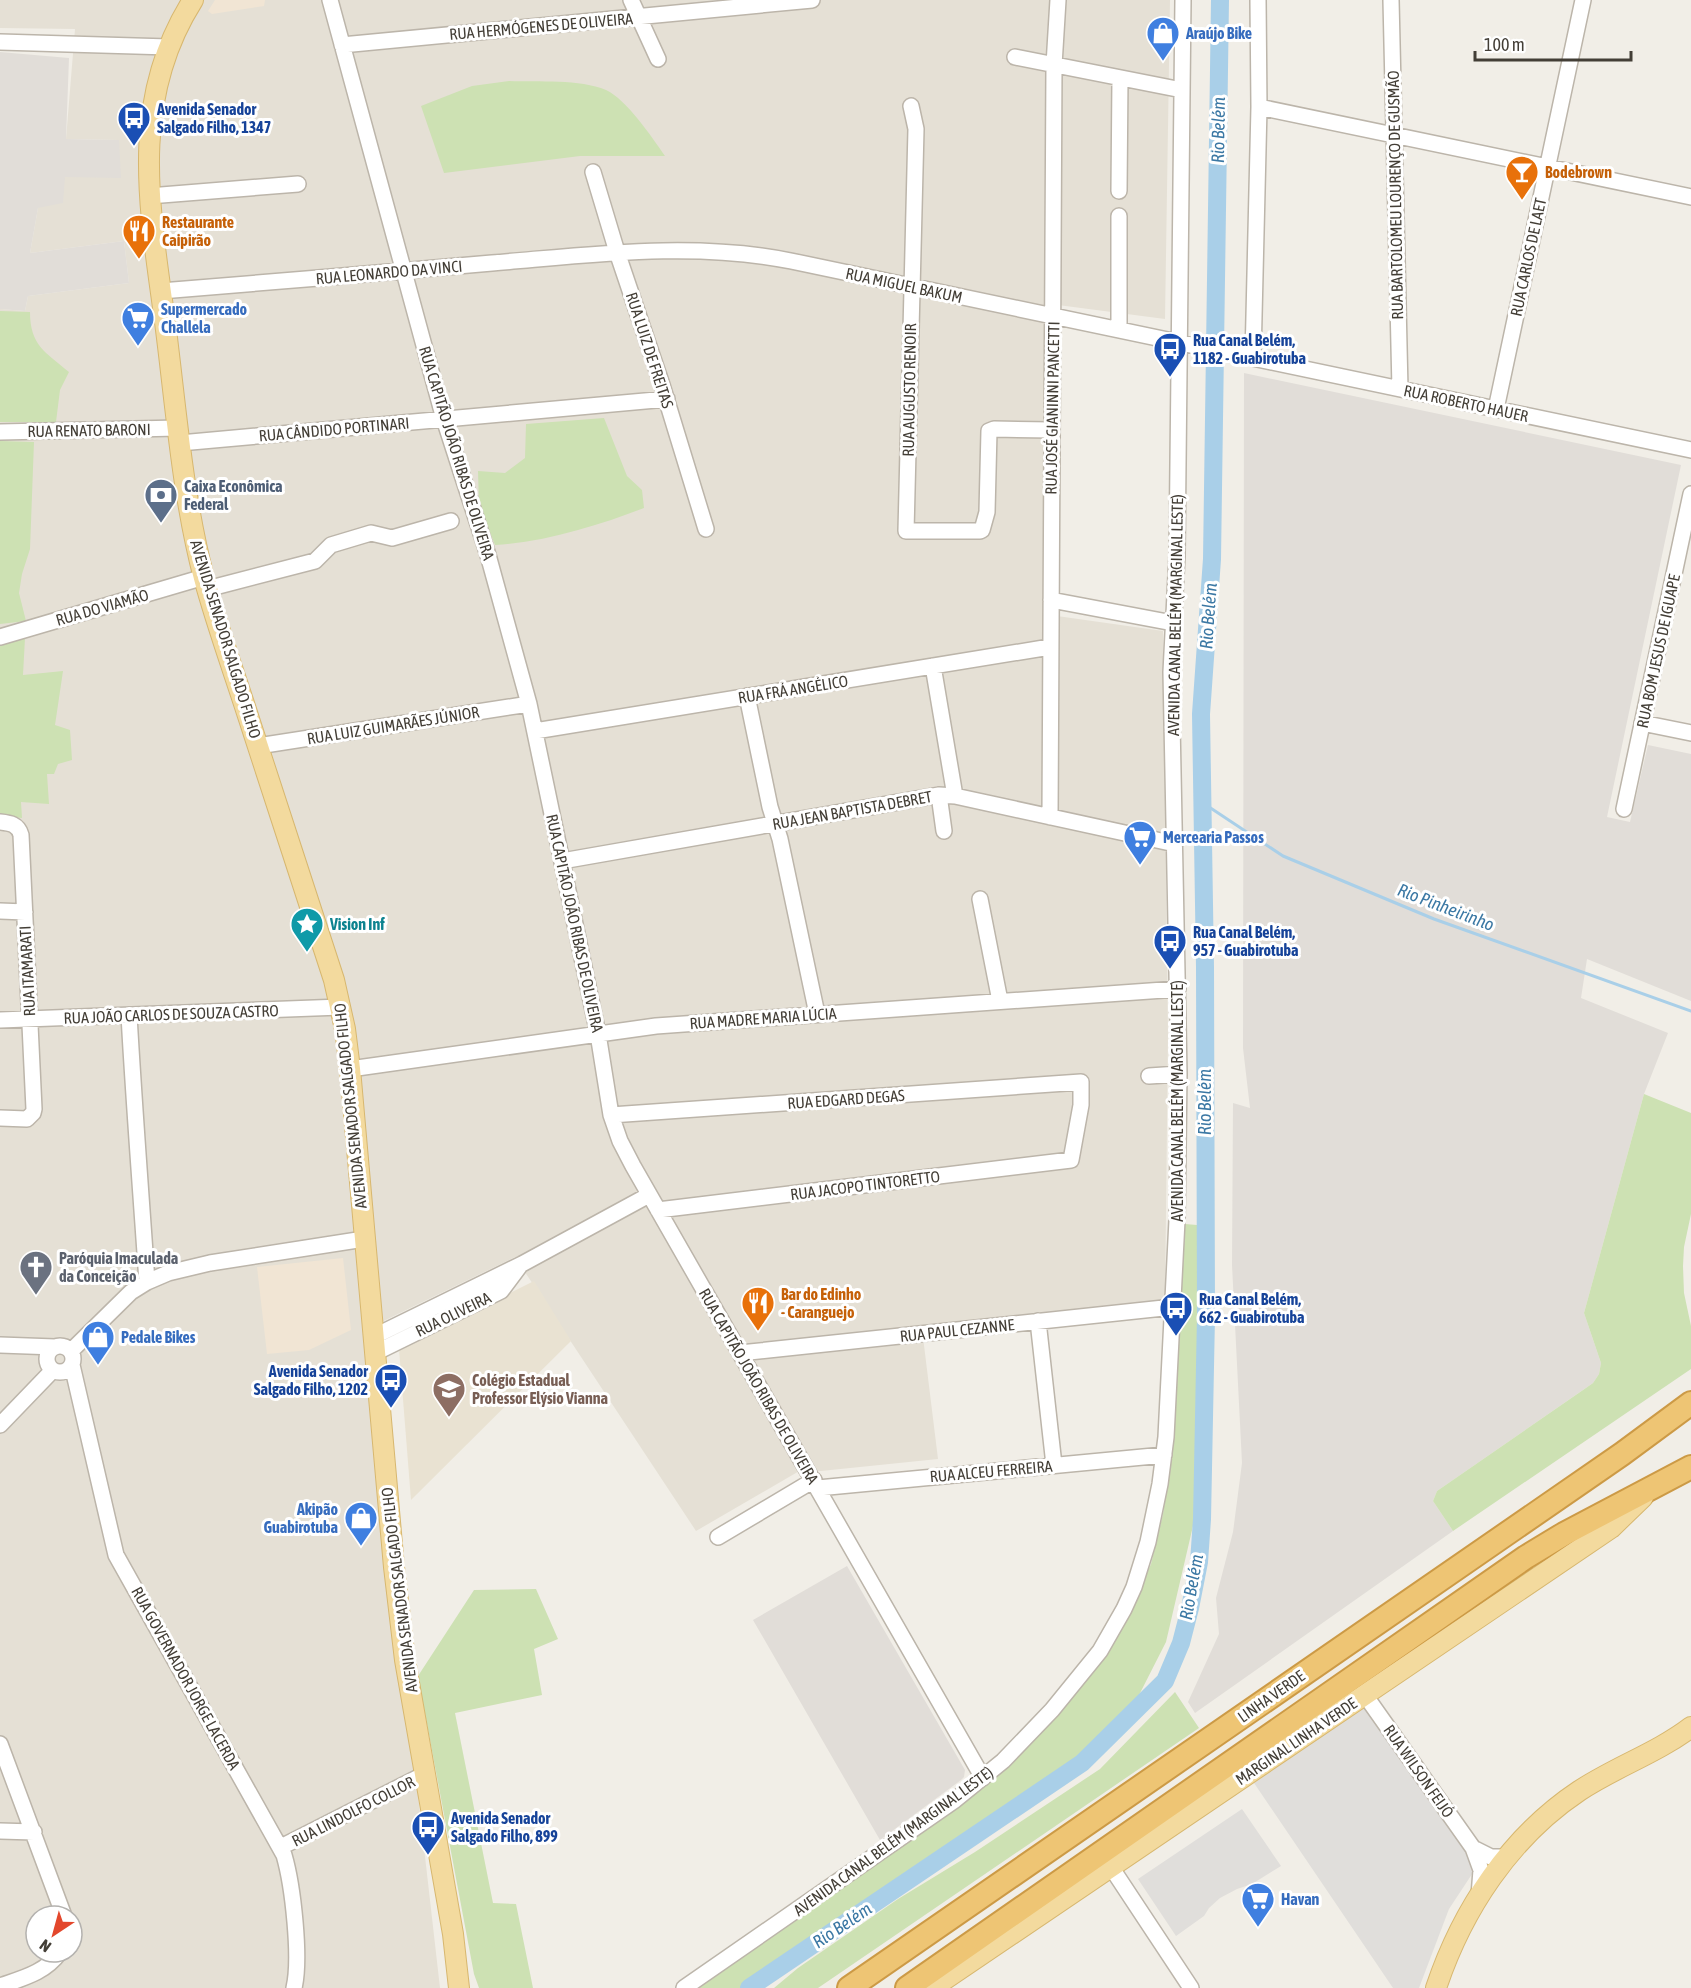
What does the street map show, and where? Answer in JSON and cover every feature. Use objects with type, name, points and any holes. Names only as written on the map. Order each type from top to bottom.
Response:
[{"type":"highway","name":"LINHA VERDE","points":[[849,1988],[1622,1454],[1691,1403]]},
{"type":"highway","name":"LINHA VERDE","points":[[907,1988],[1526,1557],[1564,1534],[1691,1467]]},
{"type":"main road","name":"AVENIDA SENADOR SALGADO FILHO","points":[[193,0],[170,47],[158,83],[151,121],[148,159],[149,196],[179,436],[190,513],[206,583],[341,1007],[350,1069],[394,1567],[405,1660],[453,1934],[459,1988]]},
{"type":"main road","name":"MARGINAL LINHA VERDE","points":[[932,1988],[1611,1528],[1654,1486]]},
{"type":"main road","points":[[1436,1988],[1454,1940],[1479,1896],[1507,1857],[1543,1819],[1580,1790],[1617,1768],[1673,1740],[1691,1727]]},
{"type":"street","name":"RUA CAPITÃO JOÃO RIBAS DE OLIVEIRA","points":[[330,0],[444,419],[485,547],[529,704],[598,1034],[611,1115],[620,1141],[983,1779]]},
{"type":"street","points":[[631,0],[658,59]]},
{"type":"street","name":"RUA HERMÓGENES DE OLIVEIRA","points":[[342,45],[764,2],[812,0]]},
{"type":"street","name":"RUA JOSÉ GIANINNI PANCETTI","points":[[1050,817],[1054,65],[1058,0]]},
{"type":"street","name":"AVENIDA CANAL BELÉM (MARGINAL LESTE)","points":[[684,1988],[983,1779],[1028,1736],[1085,1670],[1113,1630],[1142,1565],[1156,1509],[1164,1455],[1173,1307],[1179,1074],[1171,693],[1184,344],[1183,0]]},
{"type":"street","points":[[1248,357],[1259,106],[1258,0]]},
{"type":"street","name":"RUA BARTOLOMEU LOURENÇO DE GUSMÃO","points":[[1391,0],[1400,389]]},
{"type":"street","name":"RUA CARLOS DE LAET","points":[[1496,409],[1583,0]]},
{"type":"street","points":[[0,42],[170,47]]},
{"type":"street","points":[[1015,57],[1182,90]]},
{"type":"street","points":[[1119,191],[1120,78]]},
{"type":"street","name":"RUA AUGUSTO RENOIR","points":[[911,106],[916,129],[906,531],[982,530],[987,512],[989,431],[994,429],[1052,430]]},
{"type":"street","points":[[1259,106],[1691,197]]},
{"type":"street","name":"RUA LUIZ DE FREITAS","points":[[593,172],[617,252],[667,399],[706,528]]},
{"type":"street","points":[[149,196],[298,184]]},
{"type":"street","points":[[1119,216],[1119,330]]},
{"type":"street","name":"RUA LEONARDO DA VINCI","points":[[161,291],[617,252]]},
{"type":"street","name":"RUA MIGUEL BAKUM","points":[[617,252],[713,252],[761,256],[1184,344]]},
{"type":"street","name":"RUA ROBERTO HAUER","points":[[1184,344],[1691,450]]},
{"type":"street","name":"RUA CÂNDIDO PORTINARI","points":[[179,436],[444,419],[667,399]]},
{"type":"street","name":"RUA RENATO BARONI","points":[[0,432],[179,436]]},
{"type":"street","name":"RUA BOM JESUS DE IGUAPE","points":[[1624,809],[1691,494]]},
{"type":"street","name":"RUA DO VIAMÃO","points":[[0,637],[206,583],[315,561],[331,545],[371,533],[392,538],[451,521]]},
{"type":"street","points":[[1051,600],[1173,623]]},
{"type":"street","name":"RUA FRÁ ANGÉLICO","points":[[535,731],[1050,647]]},
{"type":"street","points":[[933,666],[955,796]]},
{"type":"street","points":[[747,696],[817,1014]]},
{"type":"street","name":"RUA LUIZ GUIMARÃES JÚNIOR","points":[[258,746],[529,704]]},
{"type":"street","points":[[1642,723],[1691,733]]},
{"type":"street","points":[[939,795],[944,831]]},
{"type":"street","name":"RUA JEAN BAPTISTA DEBRET","points":[[562,861],[939,795],[955,796],[1175,844]]},
{"type":"street","name":"RUA ITAMARATI","points":[[0,822],[17,826],[21,835],[34,1109],[30,1116],[22,1120],[0,1118]]},
{"type":"street","points":[[980,899],[1000,1001]]},
{"type":"street","points":[[0,911],[24,912]]},
{"type":"street","name":"RUA MADRE MARIA LÚCIA","points":[[350,1069],[656,1026],[1178,989]]},
{"type":"street","name":"RUA JOÃO CARLOS DE SOUZA CASTRO","points":[[0,1020],[341,1007]]},
{"type":"street","points":[[129,1015],[147,1282]]},
{"type":"street","points":[[1149,1076],[1179,1074]]},
{"type":"street","name":"RUA EDGARD DEGAS","points":[[611,1115],[1081,1082],[1081,1105],[1071,1160]]},
{"type":"street","name":"RUA JACOPO TINTORETTO","points":[[658,1210],[1071,1160]]},
{"type":"street","name":"RUA OLIVEIRA","points":[[374,1345],[501,1291],[522,1264],[649,1195]]},
{"type":"street","points":[[55,1347],[49,1352],[47,1360],[53,1370],[66,1371],[71,1358],[123,1300],[147,1282],[176,1271],[198,1265],[364,1239]]},
{"type":"street","name":"RUA PAUL CEZANNE","points":[[740,1353],[1173,1307]]},
{"type":"street","points":[[1038,1321],[1054,1465]]},
{"type":"street","points":[[0,1344],[62,1346],[71,1358]]},
{"type":"street","name":"RUA GOVERNADOR JORGE LACERDA","points":[[71,1358],[117,1555],[281,1847],[289,1875],[297,1957],[294,1988]]},
{"type":"street","points":[[0,1425],[53,1370]]},
{"type":"street","name":"RUA ALCEU FERREIRA","points":[[718,1537],[816,1484],[1164,1455]]},
{"type":"street","name":"RUA WILSON FEIJÓ","points":[[1365,1695],[1473,1848],[1481,1870],[1479,1896]]},
{"type":"street","points":[[0,1744],[60,1904]]},
{"type":"street","name":"RUA LINDOLFO COLLOR","points":[[281,1847],[424,1774]]},
{"type":"street","points":[[0,1831],[33,1832]]},
{"type":"street","points":[[1473,1848],[1491,1857],[1507,1857]]},
{"type":"street","points":[[1112,1867],[1191,1988]]},
{"type":"street","points":[[0,1986],[31,1976],[50,1964]]},
{"type":"shaded area","points":[[0,0],[1170,0],[1165,319],[1058,305],[1057,616],[1163,631],[1168,1035],[1165,1301],[922,1329],[938,1459],[821,1471],[801,1470],[696,1531],[515,1257],[365,1330],[440,1988],[0,1988],[0,309],[25,311],[28,296],[129,283],[124,241],[30,253],[38,208],[65,177],[118,140],[66,139],[75,29],[0,28]]},
{"type":"shaded area","points":[[215,0],[265,0],[264,6],[212,14],[208,11]]},
{"type":"shaded area","points":[[0,52],[69,58],[66,139],[119,140],[121,178],[65,177],[63,203],[38,208],[30,253],[124,241],[129,283],[28,296],[25,311],[0,309]]},
{"type":"shaded area","points":[[1244,373],[1681,465],[1607,817],[1630,822],[1648,745],[1691,754],[1691,1001],[1587,959],[1581,998],[1668,1033],[1644,1094],[1584,1313],[1601,1363],[1599,1374],[1593,1383],[1437,1491],[1433,1501],[1453,1531],[1195,1713],[1188,1702],[1219,1634],[1216,1598],[1233,1532],[1242,1463],[1232,1265],[1233,1103],[1250,1108],[1243,1048]]},
{"type":"shaded area","points":[[343,1258],[351,1330],[309,1350],[267,1354],[257,1267]]},
{"type":"shaded area","name":"Colégio Estadual Professor Elýsio Vianna","points":[[534,1281],[571,1341],[411,1500],[399,1349]]},
{"type":"shaded area","points":[[847,1566],[965,1770],[961,1780],[880,1840],[753,1620]]},
{"type":"shaded area","points":[[1367,1705],[1478,1865],[1449,1909],[1419,1988],[1393,1988],[1254,1783]]},
{"type":"shaded area","points":[[1242,1809],[1281,1866],[1252,1884],[1220,1898],[1204,1916],[1176,1936],[1138,1879]]},
{"type":"green space","points":[[509,81],[584,84],[606,90],[622,101],[665,156],[580,156],[444,173],[421,106],[472,86]]},
{"type":"green space","points":[[0,311],[30,312],[33,332],[40,347],[69,372],[60,390],[56,422],[0,422]]},
{"type":"green space","points":[[604,418],[627,476],[642,490],[644,508],[571,532],[495,545],[479,505],[478,471],[505,473],[525,458],[526,424]]},
{"type":"green space","points":[[0,441],[34,442],[30,549],[19,593],[26,621],[0,624]]},
{"type":"green space","points":[[25,638],[23,675],[63,671],[55,725],[70,730],[72,760],[58,764],[54,774],[47,774],[49,804],[21,802],[22,818],[0,816],[0,646]]},
{"type":"green space","points":[[1644,1094],[1691,1113],[1691,1214],[1684,1247],[1683,1266],[1684,1293],[1691,1326],[1691,1369],[1453,1531],[1433,1501],[1437,1491],[1593,1383],[1599,1374],[1601,1363],[1584,1313]]},
{"type":"green space","points":[[1185,1224],[1197,1225],[1196,1513],[1166,1642],[1137,1699],[1079,1758],[741,1988],[697,1988],[970,1797],[1010,1764],[1133,1604],[1151,1564],[1163,1514],[1172,1447]]},
{"type":"green space","points":[[536,1589],[558,1639],[534,1649],[542,1695],[455,1713],[493,1903],[516,1904],[533,1988],[479,1988],[474,1974],[418,1676],[474,1590]]},
{"type":"green space","points":[[1175,1692],[1199,1728],[818,1988],[774,1988],[798,1968],[898,1899],[975,1852],[1100,1769]]},
{"type":"waterway","name":"Rio Belém","points":[[749,1988],[1082,1763],[1165,1681],[1181,1643],[1190,1608],[1199,1562],[1202,1519],[1206,1316],[1205,967],[1201,714],[1212,559],[1220,0]]},
{"type":"waterway","name":"Rio Pinheirinho","points":[[1203,803],[1283,856],[1434,919],[1691,1011]]},
{"type":"place","name":"Araújo Bike","points":[[1163,62]]},
{"type":"place","name":"Avenida Senador Salgado Filho, 1347","points":[[134,147]]},
{"type":"place","name":"Bodebrown","points":[[1522,201]]},
{"type":"place","name":"Restaurante Caipirão","points":[[139,260]]},
{"type":"place","name":"Supermercado Challela","points":[[138,347]]},
{"type":"place","name":"Rua Canal Belém, 1182 - Guabirotuba","points":[[1170,378]]},
{"type":"place","name":"Caixa Econômica Federal","points":[[161,524]]},
{"type":"place","name":"Mercearia Passos","points":[[1140,866]]},
{"type":"place","name":"Vision Inf","points":[[307,953]]},
{"type":"place","name":"Rua Canal Belém, 957 - Guabirotuba","points":[[1170,970]]},
{"type":"place","name":"Paróquia Imaculada da Conceição","points":[[36,1296]]},
{"type":"place","name":"Bar do Edinho - Caranguejo","points":[[758,1332]]},
{"type":"place","name":"Rua Canal Belém, 662 - Guabirotuba","points":[[1176,1337]]},
{"type":"place","name":"Pedale Bikes","points":[[98,1366]]},
{"type":"place","name":"Avenida Senador Salgado Filho, 1202","points":[[391,1409]]},
{"type":"place","name":"Colégio Estadual Professor Elýsio Vianna","points":[[449,1418]]},
{"type":"place","name":"Akipão Guabirotuba","points":[[361,1547]]},
{"type":"place","name":"Avenida Senador Salgado Filho, 899","points":[[428,1856]]},
{"type":"place","name":"Havan","points":[[1258,1928]]}]
